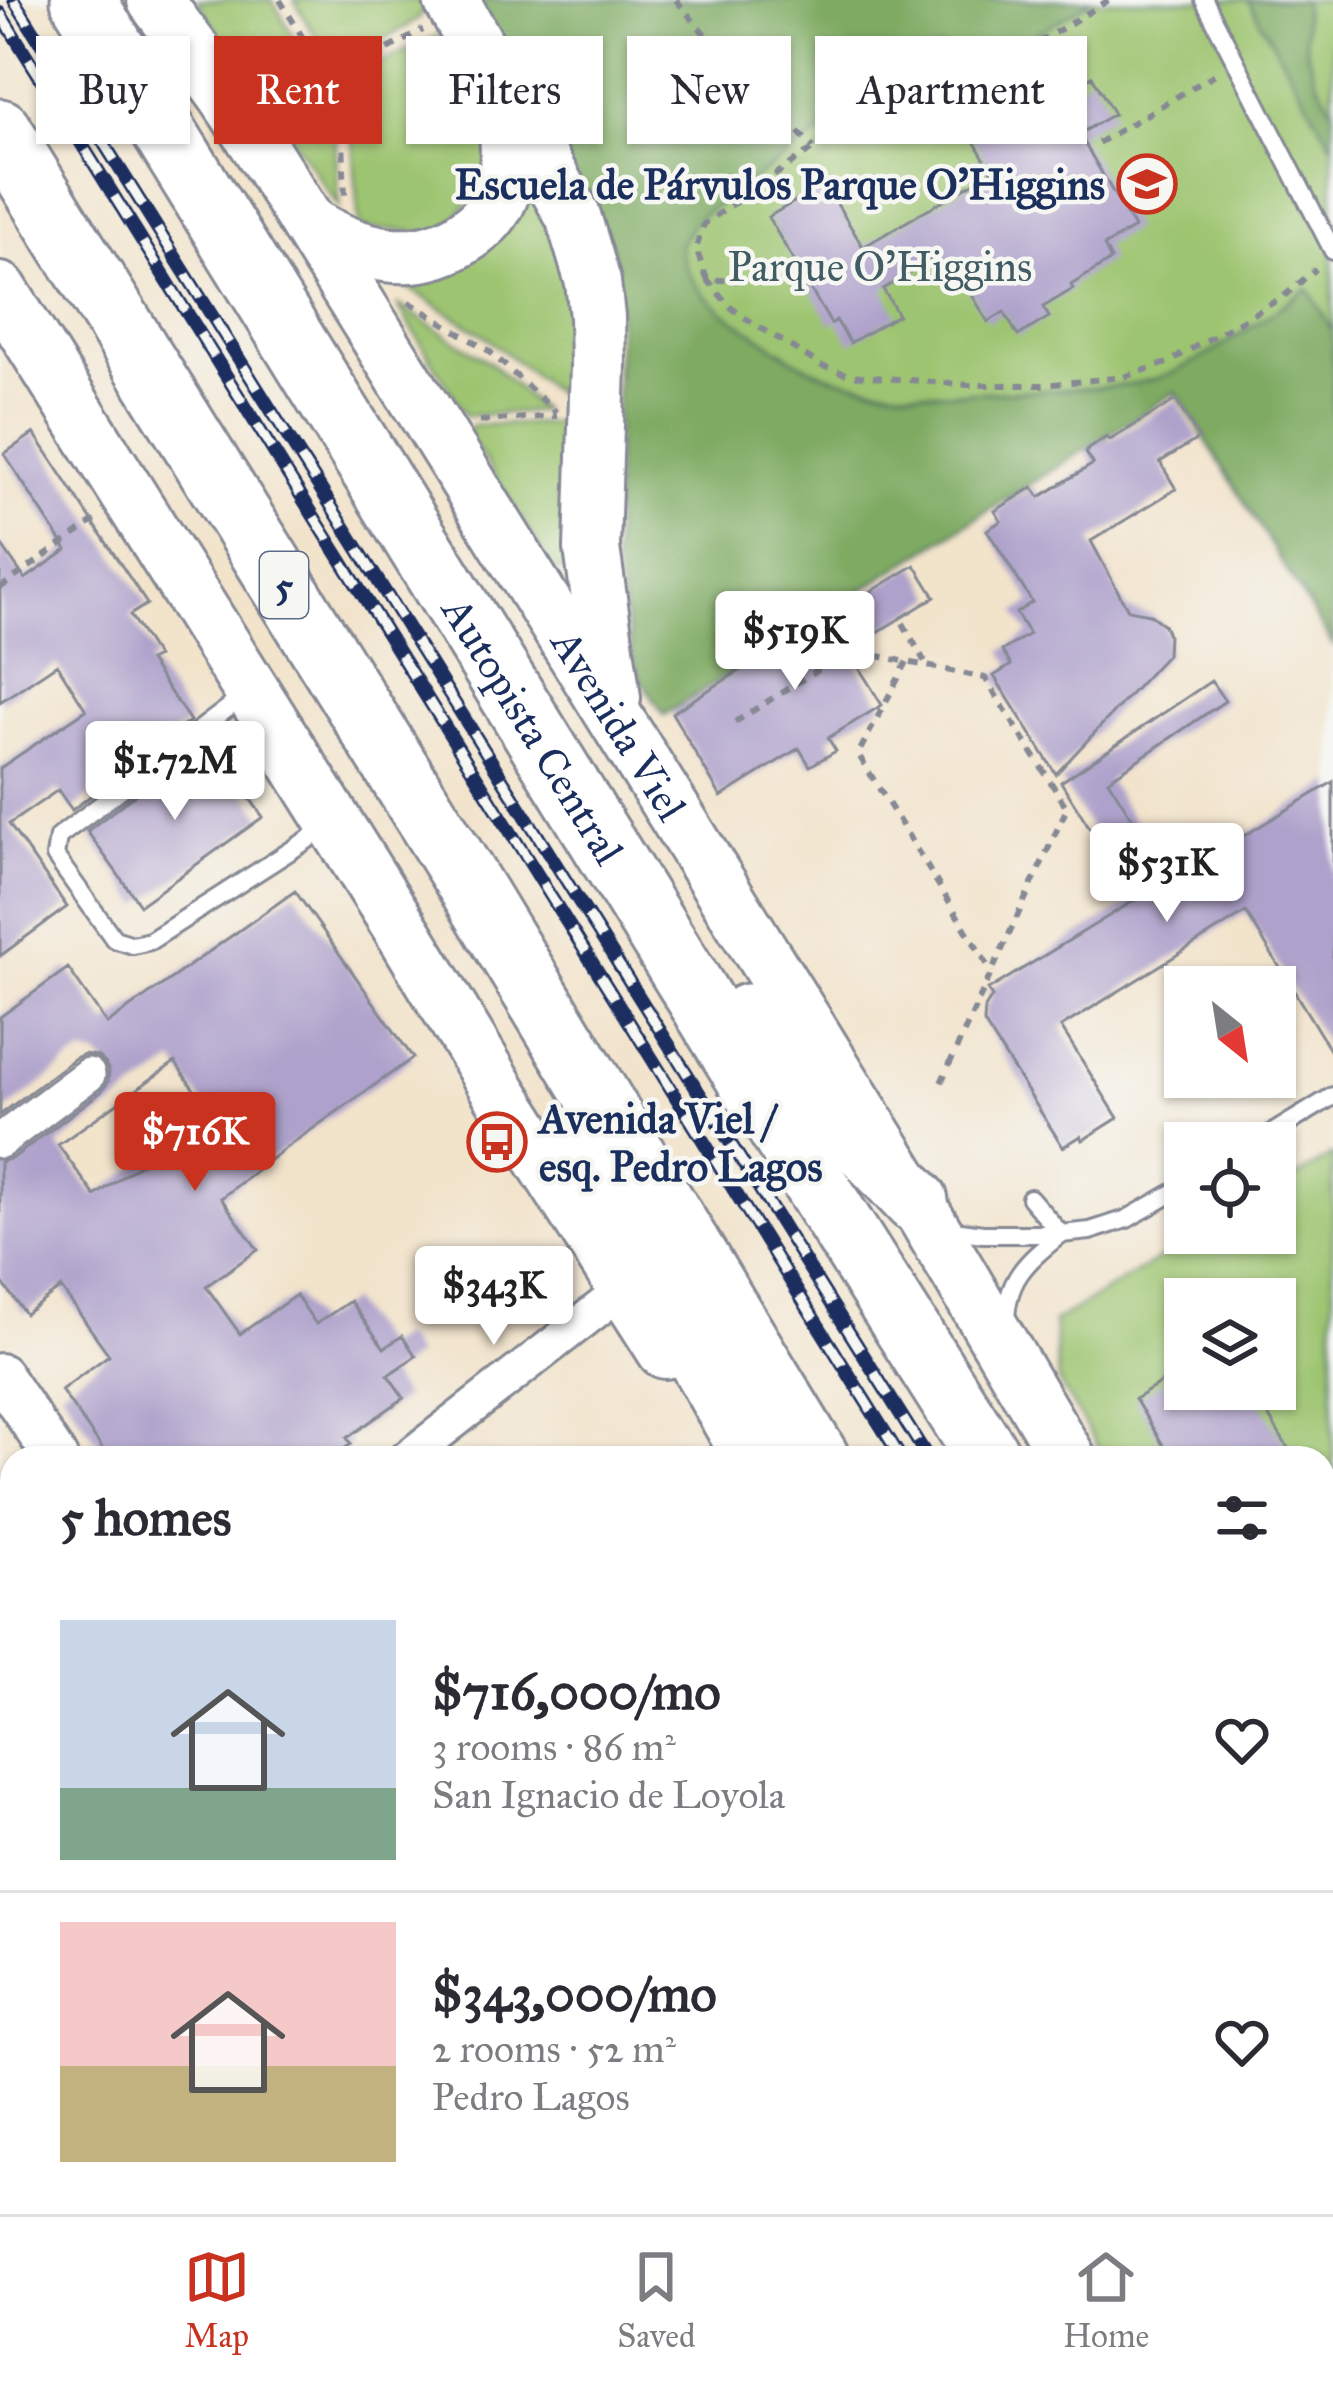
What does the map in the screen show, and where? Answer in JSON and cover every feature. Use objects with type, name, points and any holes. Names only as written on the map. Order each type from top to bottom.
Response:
[{"type":"highway","name":"Autopista Central","points":[[83,0],[980,1446]]},
{"type":"highway","name":"5","points":[[0,131],[477,897],[811,1446]]},
{"type":"highway","points":[[620,871],[923,1213]]},
{"type":"highway","points":[[477,897],[510,986],[577,1136],[749,1446]]},
{"type":"main road","name":"Avenida Viel","points":[[155,0],[226,96],[308,224],[923,1213],[1061,1446]]},
{"type":"main road","points":[[454,5],[472,36]]},
{"type":"main road","points":[[308,224],[362,250],[399,256],[437,251],[486,219],[501,197],[507,144]]},
{"type":"main road","points":[[533,144],[574,216],[593,281],[598,365],[592,548],[616,718]]},
{"type":"main road","points":[[0,290],[624,1289],[728,1446]]},
{"type":"street","points":[[0,1141],[88,1075]]},
{"type":"street","points":[[422,1446],[624,1289]]},
{"type":"street","points":[[0,1376],[48,1446]]},
{"type":"lane","points":[[1204,0],[1333,250]]},
{"type":"lane","points":[[252,691],[58,837],[55,856],[114,939],[133,945],[150,941],[335,822]]},
{"type":"lane","points":[[1290,1122],[1333,1096]]},
{"type":"lane","points":[[1030,1198],[1060,1234]]},
{"type":"lane","points":[[923,1213],[955,1232],[1060,1234],[1090,1231],[1127,1219],[1164,1198]]},
{"type":"lane","points":[[1011,1360],[1006,1312],[1012,1283],[1022,1267],[1060,1234]]},
{"type":"path","points":[[280,0],[302,36]]},
{"type":"path","points":[[676,0],[814,148]]},
{"type":"path","points":[[1109,0],[1001,64],[938,67],[906,75],[814,148],[704,224],[697,248],[707,279],[742,316],[822,366],[849,375],[969,385],[1043,385],[1124,377],[1167,362],[1283,297],[1316,269]]},
{"type":"path","points":[[382,49],[454,5]]},
{"type":"path","points":[[1098,143],[1235,62]]},
{"type":"path","points":[[343,144],[346,226],[383,287],[489,352],[561,416],[465,422]]},
{"type":"path","points":[[707,279],[736,281],[760,273]]},
{"type":"path","points":[[0,588],[129,496]]},
{"type":"path","points":[[903,623],[927,666]]},
{"type":"path","points":[[735,722],[849,650],[985,678],[1067,808],[939,1087]]},
{"type":"path","points":[[907,662],[858,754],[992,972]]},
{"type":"green space","points":[[197,0],[272,0],[293,36],[222,36]]},
{"type":"green space","points":[[294,0],[424,0],[418,19],[382,40],[382,36],[316,36]]},
{"type":"green space","name":"Parque O'Higgins","points":[[477,0],[1333,0],[1333,645],[1176,392],[664,715],[640,678],[618,307],[543,144],[603,144],[603,36],[494,36]]},
{"type":"green space","points":[[477,0],[1093,0],[1033,36],[815,36],[815,137],[695,220],[680,245],[683,259],[712,302],[810,368],[859,384],[941,392],[1088,389],[1151,380],[1211,352],[1308,288],[1333,332],[1333,645],[1176,392],[664,715],[640,678],[633,657],[614,560],[618,307],[543,144],[603,144],[603,36],[494,36]]},
{"type":"green space","points":[[1248,0],[1303,0],[1306,50],[1333,110],[1333,146]]},
{"type":"green space","points":[[406,51],[406,144],[491,144],[495,168],[444,233],[359,228],[353,144],[382,144],[382,62]]},
{"type":"green space","points":[[296,144],[336,144],[339,207]]},
{"type":"green space","points":[[538,189],[570,279],[577,384],[558,395],[481,333],[381,271]]},
{"type":"green space","points":[[397,304],[491,363],[542,411],[466,416]]},
{"type":"green space","points":[[570,425],[567,563],[555,572],[468,429]]},
{"type":"green space","points":[[1333,1155],[1333,1446],[1098,1446],[1058,1381],[1054,1322],[1168,1254],[1296,1254],[1296,1177]]},
{"type":"building","points":[[1092,76],[1114,114],[1087,129],[1087,79]]},
{"type":"building","points":[[976,144],[1085,144],[1134,228],[1104,246],[1111,260],[1043,307],[1049,317],[1018,336],[1004,312],[988,322],[952,261],[941,267],[935,258],[883,289],[898,315],[850,343],[836,320],[831,324],[768,217],[825,184],[863,247],[992,172]]},
{"type":"building","points":[[1176,400],[1199,438],[1160,462],[1176,489],[1091,541],[1128,610],[1149,614],[1164,625],[1167,655],[1056,774],[994,676],[1011,665],[1002,651],[1029,634],[1016,613],[1032,602],[987,530],[1001,521],[995,511],[1033,487],[1040,497],[1093,464],[1088,449]]},
{"type":"building","points":[[34,433],[147,604],[130,615],[157,657],[149,661],[190,721],[72,810],[58,790],[9,824],[67,907],[0,956],[0,768],[86,710],[57,664],[0,702],[0,543],[25,579],[67,550],[4,454]]},
{"type":"building","points":[[915,565],[935,597],[848,650],[882,705],[828,738],[836,751],[810,766],[799,748],[721,797],[672,713],[763,656],[766,662]]},
{"type":"building","points":[[1211,681],[1225,701],[1108,780],[1171,880],[1333,782],[1333,1055],[1296,994],[1296,966],[1279,966],[1246,912],[1061,1027],[1118,1118],[1063,1147],[984,1023],[992,997],[988,990],[1135,900],[1061,782]]},
{"type":"building","points":[[208,739],[263,817],[140,905],[87,831]]},
{"type":"building","points":[[295,891],[413,1058],[221,1198],[258,1250],[206,1286],[240,1334],[296,1295],[316,1324],[350,1301],[384,1348],[402,1336],[416,1356],[388,1375],[404,1398],[347,1438],[348,1446],[101,1446],[61,1390],[109,1355],[61,1288],[25,1314],[0,1279],[0,1162],[13,1158],[101,1092],[109,1071],[97,1056],[84,1054],[0,1115],[0,1017],[68,968],[107,1024]],"holes":[[[175,1062],[211,1114],[95,1196],[58,1145]]]},
{"type":"building","points":[[1164,1381],[1164,1410],[1265,1410],[1287,1446],[1164,1446],[1135,1399]]},
{"type":"railway","points":[[14,0],[920,1446]]},
{"type":"railway","points":[[0,13],[894,1446]]},
{"type":"place","name":"Escuela de Párvulos Parque O’Higgins","points":[[1147,184]]},
{"type":"place","name":"Avenida Viel / esq. Pedro Lagos","points":[[497,1142]]}]
